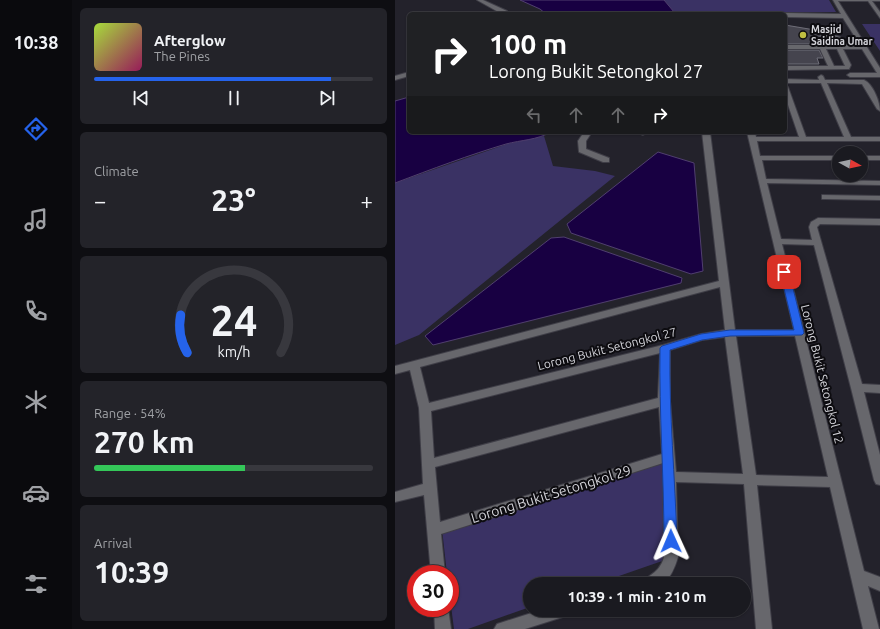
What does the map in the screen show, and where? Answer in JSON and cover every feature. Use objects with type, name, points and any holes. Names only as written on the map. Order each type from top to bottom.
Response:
[{"type":"street","points":[[479,0],[492,4],[505,12]]},
{"type":"street","points":[[821,78],[880,74],[835,0],[880,0]]},
{"type":"street","points":[[869,0],[880,16]]},
{"type":"street","points":[[787,15],[844,16]]},
{"type":"street","points":[[787,73],[844,68],[849,66],[838,38],[831,35],[826,35],[813,47]]},
{"type":"street","points":[[787,47],[864,47]]},
{"type":"street","points":[[822,47],[832,68]]},
{"type":"street","points":[[787,73],[859,81],[866,84],[880,109]]},
{"type":"street","points":[[395,78],[407,75]]},
{"type":"street","points":[[821,78],[848,139]]},
{"type":"street","points":[[787,93],[803,139]]},
{"type":"street","points":[[587,134],[582,141],[582,150],[606,160]]},
{"type":"street","points":[[706,134],[730,333],[750,479],[764,629]]},
{"type":"street","points":[[751,135],[803,139],[880,139]]},
{"type":"street","name":"Lorong Bukit Setongkol 12","points":[[751,135],[858,575]]},
{"type":"street","points":[[757,158],[832,158]]},
{"type":"street","points":[[868,158],[880,158]]},
{"type":"street","points":[[762,182],[880,183]]},
{"type":"street","points":[[825,197],[880,198]]},
{"type":"street","points":[[880,222],[818,221],[813,224],[880,480]]},
{"type":"street","points":[[777,241],[817,243]]},
{"type":"street","points":[[395,370],[724,283]]},
{"type":"street","name":"Lorong Bukit Setongkol 27","points":[[425,408],[665,348],[701,337],[730,333],[799,333]]},
{"type":"street","points":[[661,577],[668,566],[671,556],[670,477],[664,401],[665,348]]},
{"type":"street","points":[[414,365],[425,408],[428,464],[437,565]]},
{"type":"street","points":[[857,388],[880,390]]},
{"type":"street","points":[[428,464],[664,401]]},
{"type":"street","name":"Lorong Bukit Setongkol 29","points":[[434,530],[668,457]]},
{"type":"street","points":[[670,477],[835,482]]},
{"type":"street","points":[[395,496],[430,488]]},
{"type":"street","points":[[858,575],[880,584]]},
{"type":"street","points":[[858,575],[871,629]]},
{"type":"street","points":[[442,617],[443,629]]},
{"type":"street","points":[[502,629],[541,617]]},
{"type":"shaded area","points":[[520,0],[664,0],[674,12],[544,12]]},
{"type":"shaded area","points":[[664,0],[829,0],[836,12],[787,12],[674,12]]},
{"type":"shaded area","points":[[862,24],[880,24],[880,51]]},
{"type":"shaded area","points":[[407,98],[407,134],[548,134],[529,140],[506,144],[395,183],[395,101]]},
{"type":"shaded area","points":[[544,136],[553,166],[595,171],[615,176],[419,335],[395,345],[395,183],[507,144]]},
{"type":"shaded area","points":[[658,152],[694,163],[703,271],[691,274],[571,233],[567,224]]},
{"type":"shaded area","points":[[564,237],[682,278],[681,283],[433,345],[425,336],[551,238]]},
{"type":"shaded area","points":[[667,461],[665,560],[616,577],[523,577],[523,609],[468,629],[454,629],[452,617],[459,617],[459,565],[446,565],[442,529]]},
{"type":"building","name":"Masjid Saidina Umar","points":[[787,25],[821,31],[817,34],[822,35],[811,44],[787,44]]},
{"type":"building","points":[[787,50],[819,50],[823,58],[817,58],[819,64],[787,64]]},
{"type":"place","name":"Masjid Saidina Umar","points":[[803,35]]},
{"type":"route","points":[[671,541],[670,477],[664,401],[665,348],[701,337],[730,333],[799,333],[784,272]]}]
